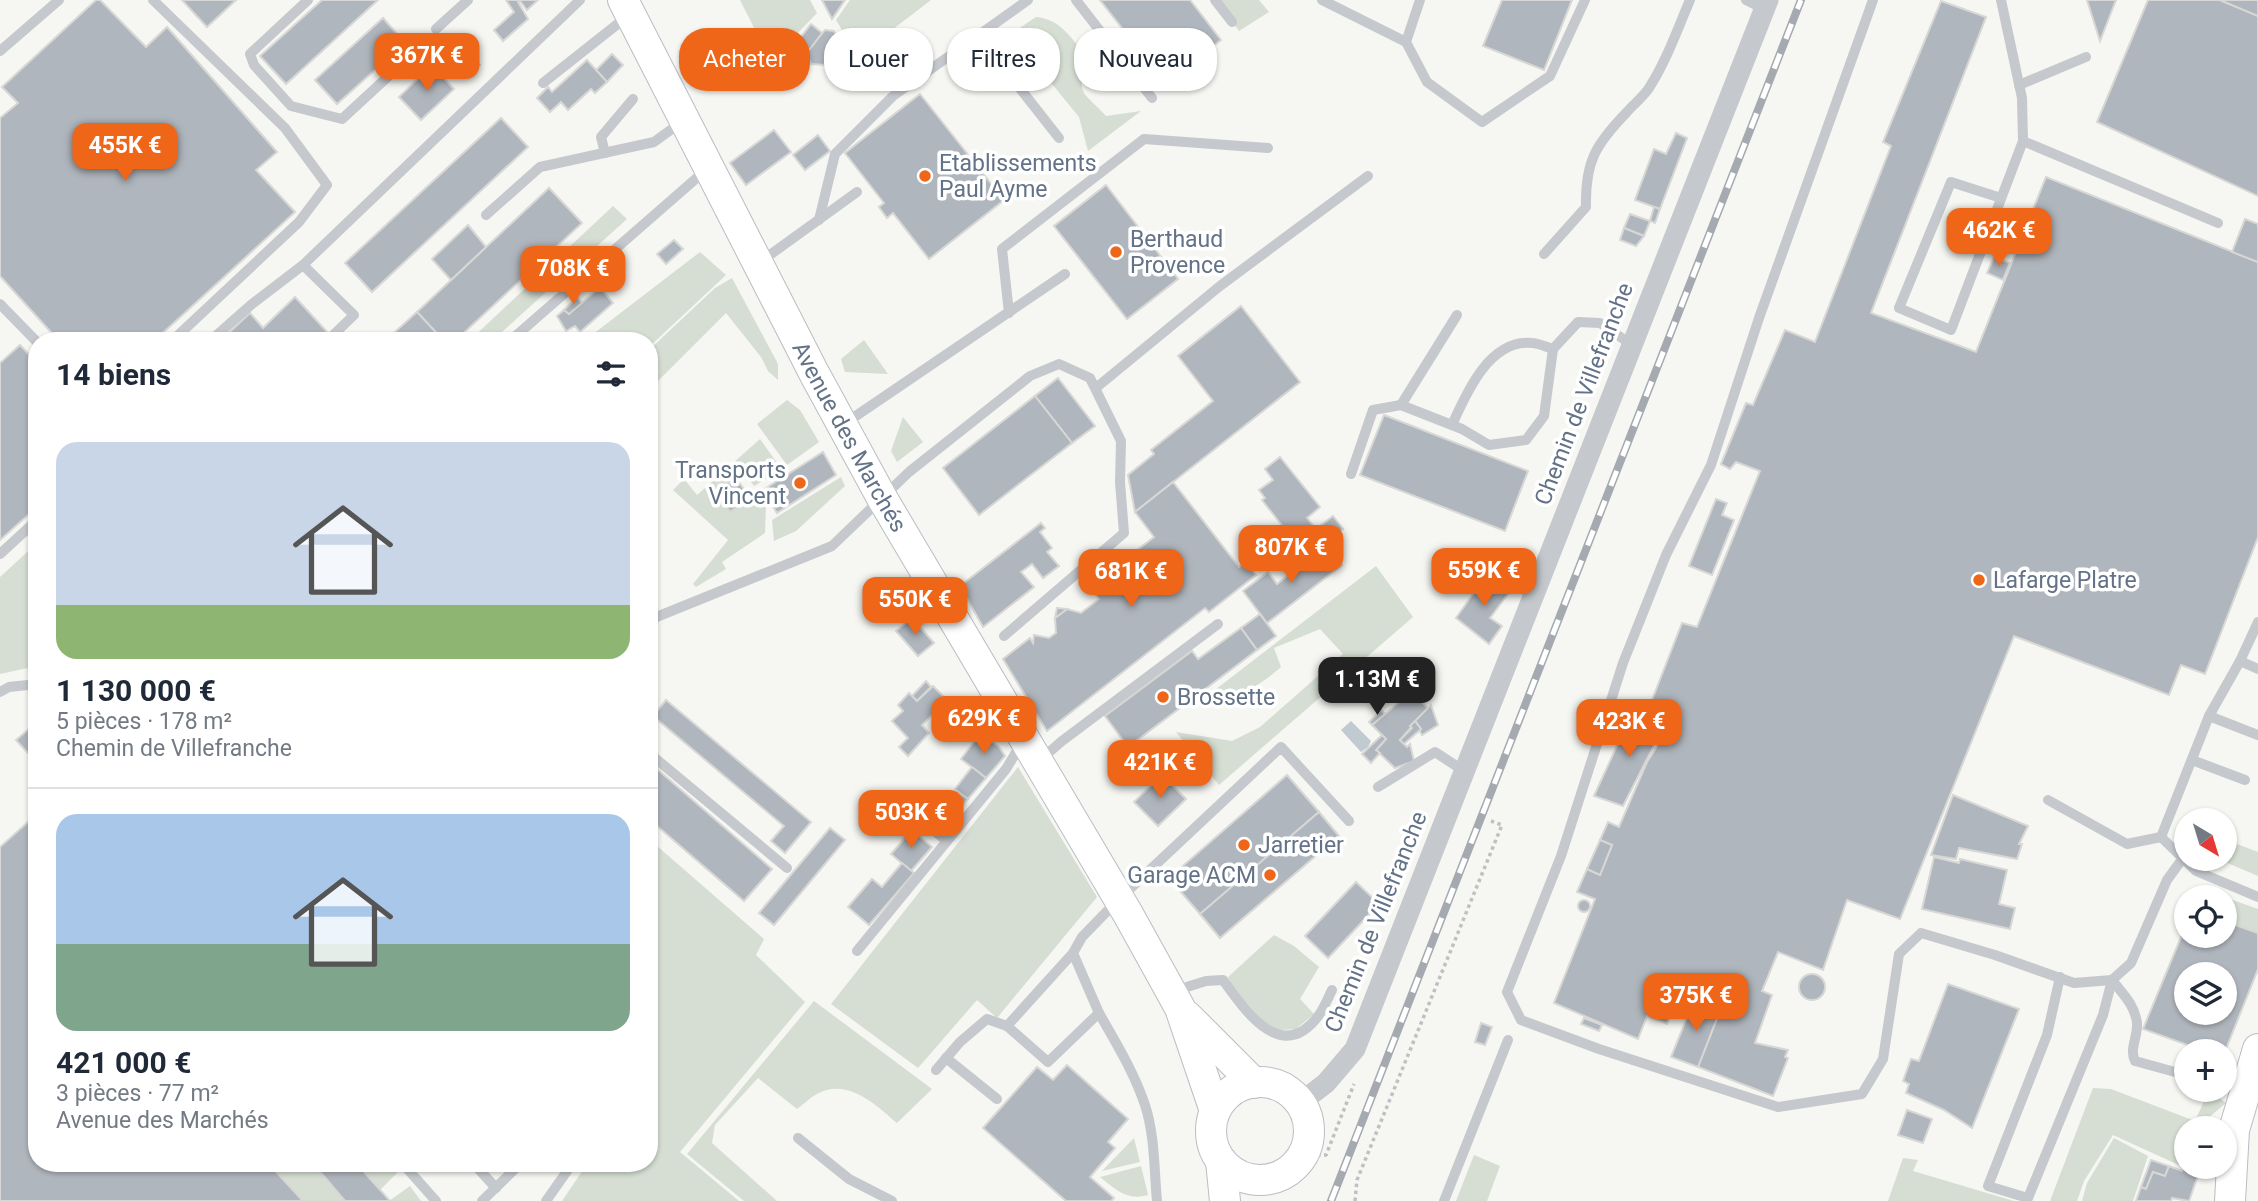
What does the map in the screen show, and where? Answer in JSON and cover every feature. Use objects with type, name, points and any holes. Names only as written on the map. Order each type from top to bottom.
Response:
[{"type":"street","name":"Chemin de Villefranche","points":[[1300,1103],[1326,1083],[1355,1049],[1632,345],[1759,3]]},
{"type":"street","name":"Avenue des Marchés","points":[[626,7],[882,498],[1119,899],[1175,1000],[1215,1111]]},
{"type":"street","name":"Avenue des Marchés","points":[[1175,1000],[1254,1083]]},
{"type":"street","points":[[2231,1187],[2234,1130],[2258,1049]]},
{"type":"street","points":[[1221,1161],[1243,1178],[1247,1191],[1283,1175],[1303,1156],[1308,1143],[1309,1129],[1300,1103],[1280,1086],[1254,1083],[1238,1087],[1224,1097],[1211,1123],[1211,1137],[1221,1161],[1224,1201]]},
{"type":"street","points":[[2231,1187],[2258,1100]]},
{"type":"lane","points":[[0,51],[59,0]]},
{"type":"lane","points":[[153,0],[285,128],[327,185],[299,222],[182,332]]},
{"type":"lane","points":[[308,0],[250,54],[254,65],[291,106],[342,119],[419,48]]},
{"type":"lane","points":[[436,29],[468,0]]},
{"type":"lane","points":[[220,332],[303,265],[580,0]]},
{"type":"lane","points":[[988,28],[1028,0]]},
{"type":"lane","points":[[1076,0],[1152,98]]},
{"type":"lane","points":[[1215,0],[1232,22]]},
{"type":"lane","points":[[1322,0],[1406,42],[1427,82],[1482,122],[1550,76],[1585,0]]},
{"type":"lane","points":[[1406,42],[1420,0]]},
{"type":"lane","points":[[1545,254],[1586,206],[1585,183],[1592,155],[1615,124],[1647,91],[1667,57],[1690,0]]},
{"type":"lane","points":[[1873,0],[1759,318],[1712,465],[1666,555],[1623,663],[1561,856],[1507,992],[1521,1020],[1599,1049],[1778,1107],[1862,1094],[1883,1059],[1899,954],[1921,933],[2074,983],[2112,980]]},
{"type":"lane","points":[[2001,0],[2022,98],[2023,141],[1951,330],[1899,308],[1951,182],[2001,198]]},
{"type":"lane","points":[[543,83],[626,7]]},
{"type":"lane","points":[[818,220],[835,155],[893,96],[947,57]]},
{"type":"lane","points":[[2019,85],[2086,57]]},
{"type":"lane","points":[[1022,91],[1059,138]]},
{"type":"lane","points":[[605,153],[601,137],[633,99]]},
{"type":"lane","points":[[486,215],[540,167],[654,142],[685,118]]},
{"type":"lane","points":[[1009,313],[1002,249],[1144,139],[1268,148]]},
{"type":"lane","points":[[2023,141],[2218,223]]},
{"type":"lane","points":[[520,332],[709,167]]},
{"type":"lane","points":[[1097,387],[1220,286],[1368,176]]},
{"type":"lane","points":[[758,263],[857,192]]},
{"type":"lane","points":[[303,265],[354,315],[336,332]]},
{"type":"lane","points":[[842,425],[1065,274]]},
{"type":"lane","points":[[0,304],[28,333]]},
{"type":"lane","points":[[1401,405],[1457,314]]},
{"type":"lane","points":[[1351,474],[1373,410],[1401,405],[1452,425],[1489,445],[1526,440],[1544,416],[1553,349],[1578,322],[1600,323],[1632,345]]},
{"type":"lane","points":[[1452,425],[1488,362],[1510,346],[1531,343],[1553,349]]},
{"type":"lane","points":[[658,616],[832,546],[909,472],[1030,376],[1059,364],[1090,378],[1097,387],[1121,441],[1120,482],[1124,533],[1004,636]]},
{"type":"lane","points":[[0,554],[28,528]]},
{"type":"lane","points":[[2161,837],[2209,716],[2258,622]]},
{"type":"lane","points":[[856,951],[1006,769],[1031,750],[1062,741],[1218,624]]},
{"type":"lane","points":[[2240,661],[2258,669]]},
{"type":"lane","points":[[0,692],[9,687],[28,685]]},
{"type":"lane","points":[[2209,716],[2258,735]]},
{"type":"lane","points":[[1007,1026],[1073,953],[1082,937],[1119,899],[1281,747],[1349,821]]},
{"type":"lane","points":[[1378,787],[1436,752],[1464,771]]},
{"type":"lane","points":[[658,760],[787,867]]},
{"type":"lane","points":[[2192,761],[2245,780]]},
{"type":"lane","points":[[2048,800],[2127,844],[2161,837]]},
{"type":"lane","points":[[886,823],[911,812],[947,841]]},
{"type":"lane","points":[[2161,837],[2174,849]]},
{"type":"lane","points":[[2060,977],[2047,1035],[1987,1186],[2028,1198],[2103,1015],[2112,980],[2131,963],[2167,880],[2174,870]]},
{"type":"lane","points":[[2196,872],[2258,897]]},
{"type":"lane","points":[[1073,953],[1099,1013],[1127,1062],[1146,1106],[1157,1171],[1157,1201]]},
{"type":"lane","points":[[1175,1000],[1206,981],[1223,980],[1242,1007],[1266,1030],[1284,1037],[1301,1033],[1319,1015],[1332,990]]},
{"type":"lane","points":[[2112,980],[2134,1008],[2137,1026],[2132,1054],[2135,1062],[2174,1072]]},
{"type":"lane","points":[[936,1070],[960,1042],[987,1019],[1007,1026],[1048,1062],[1099,1013]]},
{"type":"lane","points":[[1444,1201],[1508,1040]]},
{"type":"lane","points":[[946,1058],[996,1099]]},
{"type":"lane","points":[[798,1138],[849,1179],[892,1201]]},
{"type":"lane","points":[[410,1172],[436,1201]]},
{"type":"lane","points":[[481,1172],[496,1188]]},
{"type":"lane","points":[[482,1201],[512,1172]]},
{"type":"lane","points":[[546,1201],[566,1172]]},
{"type":"path","points":[[1355,1201],[1357,1180],[1502,825],[1490,821]]},
{"type":"shaded area","points":[[740,0],[810,0],[817,13],[803,28],[754,28]]},
{"type":"shaded area","points":[[850,0],[931,0],[894,28],[841,28],[836,20]]},
{"type":"shaded area","points":[[1217,0],[1259,0],[1269,12],[1239,31]]},
{"type":"shaded area","points":[[1036,17],[1060,26],[1074,41],[1074,91],[1083,91],[1106,116],[1141,111],[1088,151],[1079,117],[1058,91],[1060,91],[1060,28],[1020,28]]},
{"type":"shaded area","points":[[613,206],[627,219],[502,332],[479,332]]},
{"type":"shaded area","points":[[700,252],[726,275],[658,339],[658,332],[596,332]]},
{"type":"shaded area","points":[[732,278],[778,364],[778,380],[768,371],[761,357],[726,313],[658,381],[658,342],[715,288]]},
{"type":"shaded area","points":[[864,340],[888,374],[845,372],[841,359]]},
{"type":"shaded area","points":[[787,400],[800,410],[819,442],[787,465],[757,424]]},
{"type":"shaded area","points":[[903,417],[923,442],[897,462],[891,451]]},
{"type":"shaded area","points":[[760,439],[782,470],[754,486],[743,471],[717,493],[730,512],[759,494],[766,504],[765,533],[722,562],[726,569],[696,587],[693,584],[728,540],[673,490],[684,479],[697,495]]},
{"type":"shaded area","points":[[841,477],[845,486],[796,531],[774,541],[772,520]]},
{"type":"shaded area","points":[[28,551],[28,668],[0,674],[0,577]]},
{"type":"shaded area","points":[[1376,566],[1413,617],[1219,785],[1176,732],[1232,741],[1260,727],[1343,654],[1320,629],[1274,648],[1281,667],[1265,680],[1227,697],[1207,696]]},
{"type":"shaded area","points":[[1351,721],[1371,741],[1361,752],[1341,730]]},
{"type":"shaded area","points":[[1018,767],[1097,897],[997,1018],[977,1000],[918,1068],[831,1004]]},
{"type":"shaded area","points":[[2237,844],[2258,852],[2258,876],[2237,867]]},
{"type":"shaded area","points":[[658,847],[764,939],[756,955],[805,1002],[680,1152],[739,1201],[562,1201],[582,1172],[658,1172]]},
{"type":"shaded area","points":[[2237,902],[2258,909],[2258,933],[2237,926]]},
{"type":"shaded area","points":[[1274,935],[1294,946],[1319,967],[1300,999],[1314,1014],[1296,1029],[1281,1030],[1268,1026],[1232,988],[1228,977]]},
{"type":"shaded area","points":[[814,1001],[932,1089],[897,1123],[862,1096],[841,1089],[819,1093],[797,1109],[758,1078],[715,1125],[712,1143],[777,1201],[744,1201],[687,1154]]},
{"type":"shaded area","points":[[2093,1088],[2111,1089],[2182,1116],[2174,1116],[2174,1163],[2113,1135],[2084,1181],[2077,1201],[2050,1201]]},
{"type":"shaded area","points":[[2204,1102],[2226,1103],[2210,1116],[2197,1116]]},
{"type":"shaded area","points":[[1134,1138],[1140,1162],[1102,1171]]},
{"type":"shaded area","points":[[2114,1138],[2148,1156],[2133,1201],[2082,1201],[2087,1183]]},
{"type":"shaded area","points":[[1474,1155],[1500,1166],[1487,1201],[1456,1201]]},
{"type":"shaded area","points":[[1903,1158],[1918,1160],[1913,1171],[2014,1201],[1888,1201]]},
{"type":"shaded area","points":[[1141,1166],[1148,1195],[1128,1195],[1100,1177]]},
{"type":"shaded area","points":[[276,1172],[321,1172],[345,1201],[303,1201]]},
{"type":"shaded area","points":[[364,1172],[398,1172],[380,1190]]},
{"type":"shaded area","points":[[410,1186],[421,1201],[389,1201]]},
{"type":"building","points":[[96,0],[100,0],[146,47],[167,27],[277,152],[256,170],[295,212],[164,332],[51,332],[0,276],[0,118],[18,103],[2,87]]},
{"type":"building","points":[[182,0],[236,0],[207,27]]},
{"type":"building","points":[[322,0],[378,0],[286,84],[260,56]]},
{"type":"building","points":[[506,0],[538,0],[527,10],[518,2],[528,19],[503,41],[494,30],[514,12]]},
{"type":"building","points":[[822,0],[845,0],[832,19]]},
{"type":"building","points":[[1100,0],[1190,0],[1212,28],[1122,28]]},
{"type":"building","points":[[1502,0],[1572,0],[1544,70],[1483,46]]},
{"type":"building","points":[[2087,0],[2116,0],[2100,41]]},
{"type":"building","points":[[2148,0],[2220,0],[2258,16],[2258,196],[2097,122]]},
{"type":"building","points":[[2220,0],[2258,0],[2258,16]]},
{"type":"building","name":"Lafarge Platre","points":[[1941,1],[1986,17],[1871,313],[1976,352],[2046,177],[2258,262],[2258,537],[2205,674],[2181,665],[2169,695],[2014,636],[1900,919],[1847,900],[1823,970],[1778,952],[1762,991],[1772,995],[1755,1043],[1788,1050],[1785,1057],[1788,1058],[1773,1096],[1698,1067],[1721,1008],[1679,992],[1667,1024],[1647,1016],[1638,1039],[1554,1003],[1595,899],[1577,892],[1587,869],[1600,875],[1612,845],[1600,840],[1608,822],[1619,827],[1647,762],[1656,748],[1665,721],[1647,713],[1682,623],[1697,627],[1760,471],[1736,462],[1730,469],[1721,464],[1746,403],[1753,405],[1785,330],[1815,342],[1891,146],[1883,142]]},
{"type":"building","points":[[383,18],[405,43],[337,104],[315,80]]},
{"type":"building","points":[[811,24],[822,33],[810,49],[810,28]]},
{"type":"building","points":[[824,31],[824,65],[811,64],[810,49]]},
{"type":"building","points":[[448,51],[456,61],[448,67],[441,58]]},
{"type":"building","points":[[612,54],[623,65],[607,82],[596,70]]},
{"type":"building","points":[[471,56],[480,65],[474,70],[466,61]]},
{"type":"building","points":[[587,60],[607,82],[595,93],[591,89],[568,110],[561,102],[550,112],[537,98],[548,87],[552,92]]},
{"type":"building","points":[[432,65],[454,89],[421,120],[399,97]]},
{"type":"building","name":"Etablissements Paul Ayme","points":[[920,94],[1004,200],[929,259],[893,213],[887,218],[879,207],[884,203],[845,153]]},
{"type":"building","points":[[501,118],[528,147],[372,292],[345,263]]},
{"type":"building","points":[[774,130],[791,152],[746,185],[730,163]]},
{"type":"building","points":[[1676,133],[1687,138],[1660,209],[1635,200],[1654,149],[1666,154]]},
{"type":"building","points":[[818,135],[830,151],[805,170],[793,155]]},
{"type":"building","name":"Berthaud Provence","points":[[1106,185],[1178,279],[1127,319],[1054,226]]},
{"type":"building","points":[[549,188],[582,223],[465,332],[436,332],[417,312]]},
{"type":"building","points":[[1654,207],[1660,209],[1655,223],[1650,221]]},
{"type":"building","points":[[1630,214],[1650,221],[1644,236],[1624,228]]},
{"type":"building","points":[[2245,219],[2258,224],[2258,262],[2232,252]]},
{"type":"building","points":[[468,225],[486,247],[451,280],[432,259]]},
{"type":"building","points":[[1624,228],[1644,236],[1636,246],[1620,240]]},
{"type":"building","points":[[674,240],[683,249],[666,264],[657,254]]},
{"type":"building","points":[[1994,257],[2010,263],[2003,280],[1987,273]]},
{"type":"building","points":[[600,287],[613,303],[580,332],[575,326],[566,331],[557,316],[564,310],[569,314]]},
{"type":"building","points":[[295,297],[327,332],[230,332],[250,313],[263,328]]},
{"type":"building","points":[[577,297],[582,303],[569,314],[564,310]]},
{"type":"building","points":[[1241,306],[1300,382],[1135,512],[1128,475],[1154,454],[1151,450],[1213,401],[1178,356]]},
{"type":"building","points":[[417,312],[436,332],[395,332]]},
{"type":"building","points":[[20,345],[28,353],[28,515],[0,540],[0,363]]},
{"type":"building","points":[[1058,378],[1095,426],[1072,443],[1035,396]]},
{"type":"building","points":[[1035,396],[1072,443],[979,515],[943,468]]},
{"type":"building","points":[[1384,415],[1528,471],[1505,531],[1360,475]]},
{"type":"building","name":"Transports Vincent","points":[[823,452],[836,475],[777,513],[763,490]]},
{"type":"building","points":[[1280,457],[1320,507],[1307,518],[1316,529],[1281,556],[1269,541],[1284,528],[1262,500],[1265,498],[1259,490],[1273,480],[1265,469]]},
{"type":"building","points":[[736,478],[750,498],[730,512],[717,492]]},
{"type":"building","points":[[1173,482],[1239,567],[1260,550],[1267,560],[1253,571],[1256,575],[1209,612],[1205,608],[1047,731],[1003,659],[1030,638],[1033,643],[1034,635],[1049,638],[1056,633],[1055,618],[1067,609],[1081,613],[1099,599],[1090,587],[1154,537],[1135,512]]},
{"type":"building","points":[[1716,499],[1727,503],[1722,515],[1734,520],[1712,575],[1689,566]]},
{"type":"building","points":[[1333,516],[1343,529],[1325,543],[1315,530]]},
{"type":"building","points":[[1041,523],[1045,528],[1040,532],[1052,548],[1047,552],[1059,566],[1043,578],[1032,564],[1021,572],[1034,587],[983,627],[960,586]]},
{"type":"building","points":[[1327,545],[1342,565],[1267,623],[1243,591],[1268,572],[1277,584]]},
{"type":"building","points":[[1488,573],[1511,590],[1490,618],[1502,626],[1489,644],[1456,618]]},
{"type":"building","points":[[1057,608],[1067,609],[1055,618]]},
{"type":"building","points":[[1260,614],[1276,636],[1257,650],[1241,628]]},
{"type":"building","points":[[912,618],[934,643],[918,656],[896,631]]},
{"type":"building","name":"Brossette","points":[[1241,628],[1257,650],[1128,747],[1105,716],[1192,651],[1198,659]]},
{"type":"building","points":[[926,681],[931,687],[917,701],[912,696]]},
{"type":"building","points":[[933,686],[947,700],[922,725],[929,733],[908,756],[899,747],[908,738],[892,721],[903,711],[898,705],[909,693],[917,701]]},
{"type":"building","points":[[1411,692],[1428,708],[1400,740],[1407,747],[1410,744],[1414,761],[1395,768],[1376,750],[1386,739],[1372,725]]},
{"type":"building","points":[[666,700],[811,822],[785,853],[771,841],[784,826],[658,720],[658,710]]},
{"type":"building","points":[[1431,705],[1438,725],[1422,735],[1415,721]]},
{"type":"building","points":[[1381,710],[1385,714],[1372,725],[1369,722]]},
{"type":"building","points":[[1632,713],[1665,724],[1623,806],[1594,796]]},
{"type":"building","points":[[1415,721],[1421,729],[1404,744],[1400,740]]},
{"type":"building","points":[[28,730],[28,753],[16,740]]},
{"type":"building","points":[[981,733],[999,747],[1005,756],[986,778],[961,759]]},
{"type":"building","points":[[1382,735],[1386,739],[1376,750],[1380,753],[1371,763],[1362,754]]},
{"type":"building","points":[[972,767],[986,778],[968,799],[955,789]]},
{"type":"building","points":[[658,770],[772,869],[744,901],[658,827]]},
{"type":"building","points":[[1162,775],[1186,799],[1158,826],[1134,802]]},
{"type":"building","name":"Jarretier","points":[[1287,775],[1319,812],[1200,914],[1169,878]]},
{"type":"building","points":[[962,795],[968,799],[953,817],[948,813]]},
{"type":"building","points":[[1953,795],[2028,826],[2019,844],[2022,844],[2017,859],[1959,848],[1956,859],[1931,855]]},
{"type":"building","name":"Garage ACM","points":[[1319,812],[1339,836],[1220,938],[1200,914]]},
{"type":"building","points":[[28,822],[28,1172],[276,1172],[303,1201],[0,1201],[0,847]]},
{"type":"building","points":[[830,828],[845,840],[774,925],[759,913]]},
{"type":"building","points":[[912,830],[932,847],[911,871],[891,854]]},
{"type":"building","points":[[1600,840],[1612,845],[1600,875],[1587,869]]},
{"type":"building","points":[[1934,857],[1959,863],[1960,859],[2007,870],[1999,904],[2015,908],[2010,929],[1922,909]]},
{"type":"building","points":[[902,863],[914,873],[869,925],[848,907],[872,879],[882,887]]},
{"type":"building","points":[[1356,882],[1379,904],[1328,958],[1305,936]]},
{"type":"building","points":[[1584,900],[1590,906],[1584,912],[1578,906]]},
{"type":"building","points":[[2237,926],[2258,933],[2258,969],[2237,1022],[2237,962],[2174,962],[2174,1025],[2236,1025],[2230,1039],[2174,1040],[2143,1029],[2176,948],[2237,948]]},
{"type":"building","points":[[1812,974],[1821,978],[1825,987],[1821,996],[1812,1000],[1803,996],[1799,987],[1803,978]]},
{"type":"building","points":[[1948,984],[2019,1009],[1972,1128],[1944,1110],[1906,1093],[1909,1084],[1903,1081],[1911,1059],[1919,1061]]},
{"type":"building","points":[[1695,998],[1721,1008],[1698,1067],[1671,1057]]},
{"type":"building","points":[[1584,1018],[1602,1025],[1599,1031],[1581,1024]]},
{"type":"building","points":[[1481,1023],[1492,1027],[1485,1045],[1475,1042]]},
{"type":"building","points":[[1067,1065],[1128,1119],[1108,1142],[1115,1148],[1090,1177],[1114,1198],[1111,1201],[1066,1201],[983,1128],[1037,1067],[1053,1080]]},
{"type":"building","points":[[1907,1110],[1932,1119],[1923,1143],[1898,1135]]},
{"type":"building","points":[[2151,1160],[2169,1166],[2165,1176],[2153,1172],[2146,1189],[2141,1187]]},
{"type":"building","points":[[2169,1166],[2174,1168],[2174,1179],[2197,1179],[2189,1201],[2172,1198],[2171,1201],[2136,1201],[2141,1187],[2146,1189],[2153,1172],[2165,1176]]},
{"type":"building","points":[[320,1172],[364,1172],[390,1201],[345,1201]]},
{"type":"railway","points":[[1331,1201],[1801,0]]},
{"type":"place","name":"Etablissements Paul Ayme","points":[[925,176]]},
{"type":"place","name":"Berthaud Provence","points":[[1116,252]]},
{"type":"place","name":"Transports Vincent","points":[[800,483]]},
{"type":"place","name":"Lafarge Platre","points":[[1979,580]]},
{"type":"place","name":"Brossette","points":[[1163,697]]},
{"type":"place","name":"Jarretier","points":[[1244,845]]},
{"type":"place","name":"Garage ACM","points":[[1270,875]]}]
